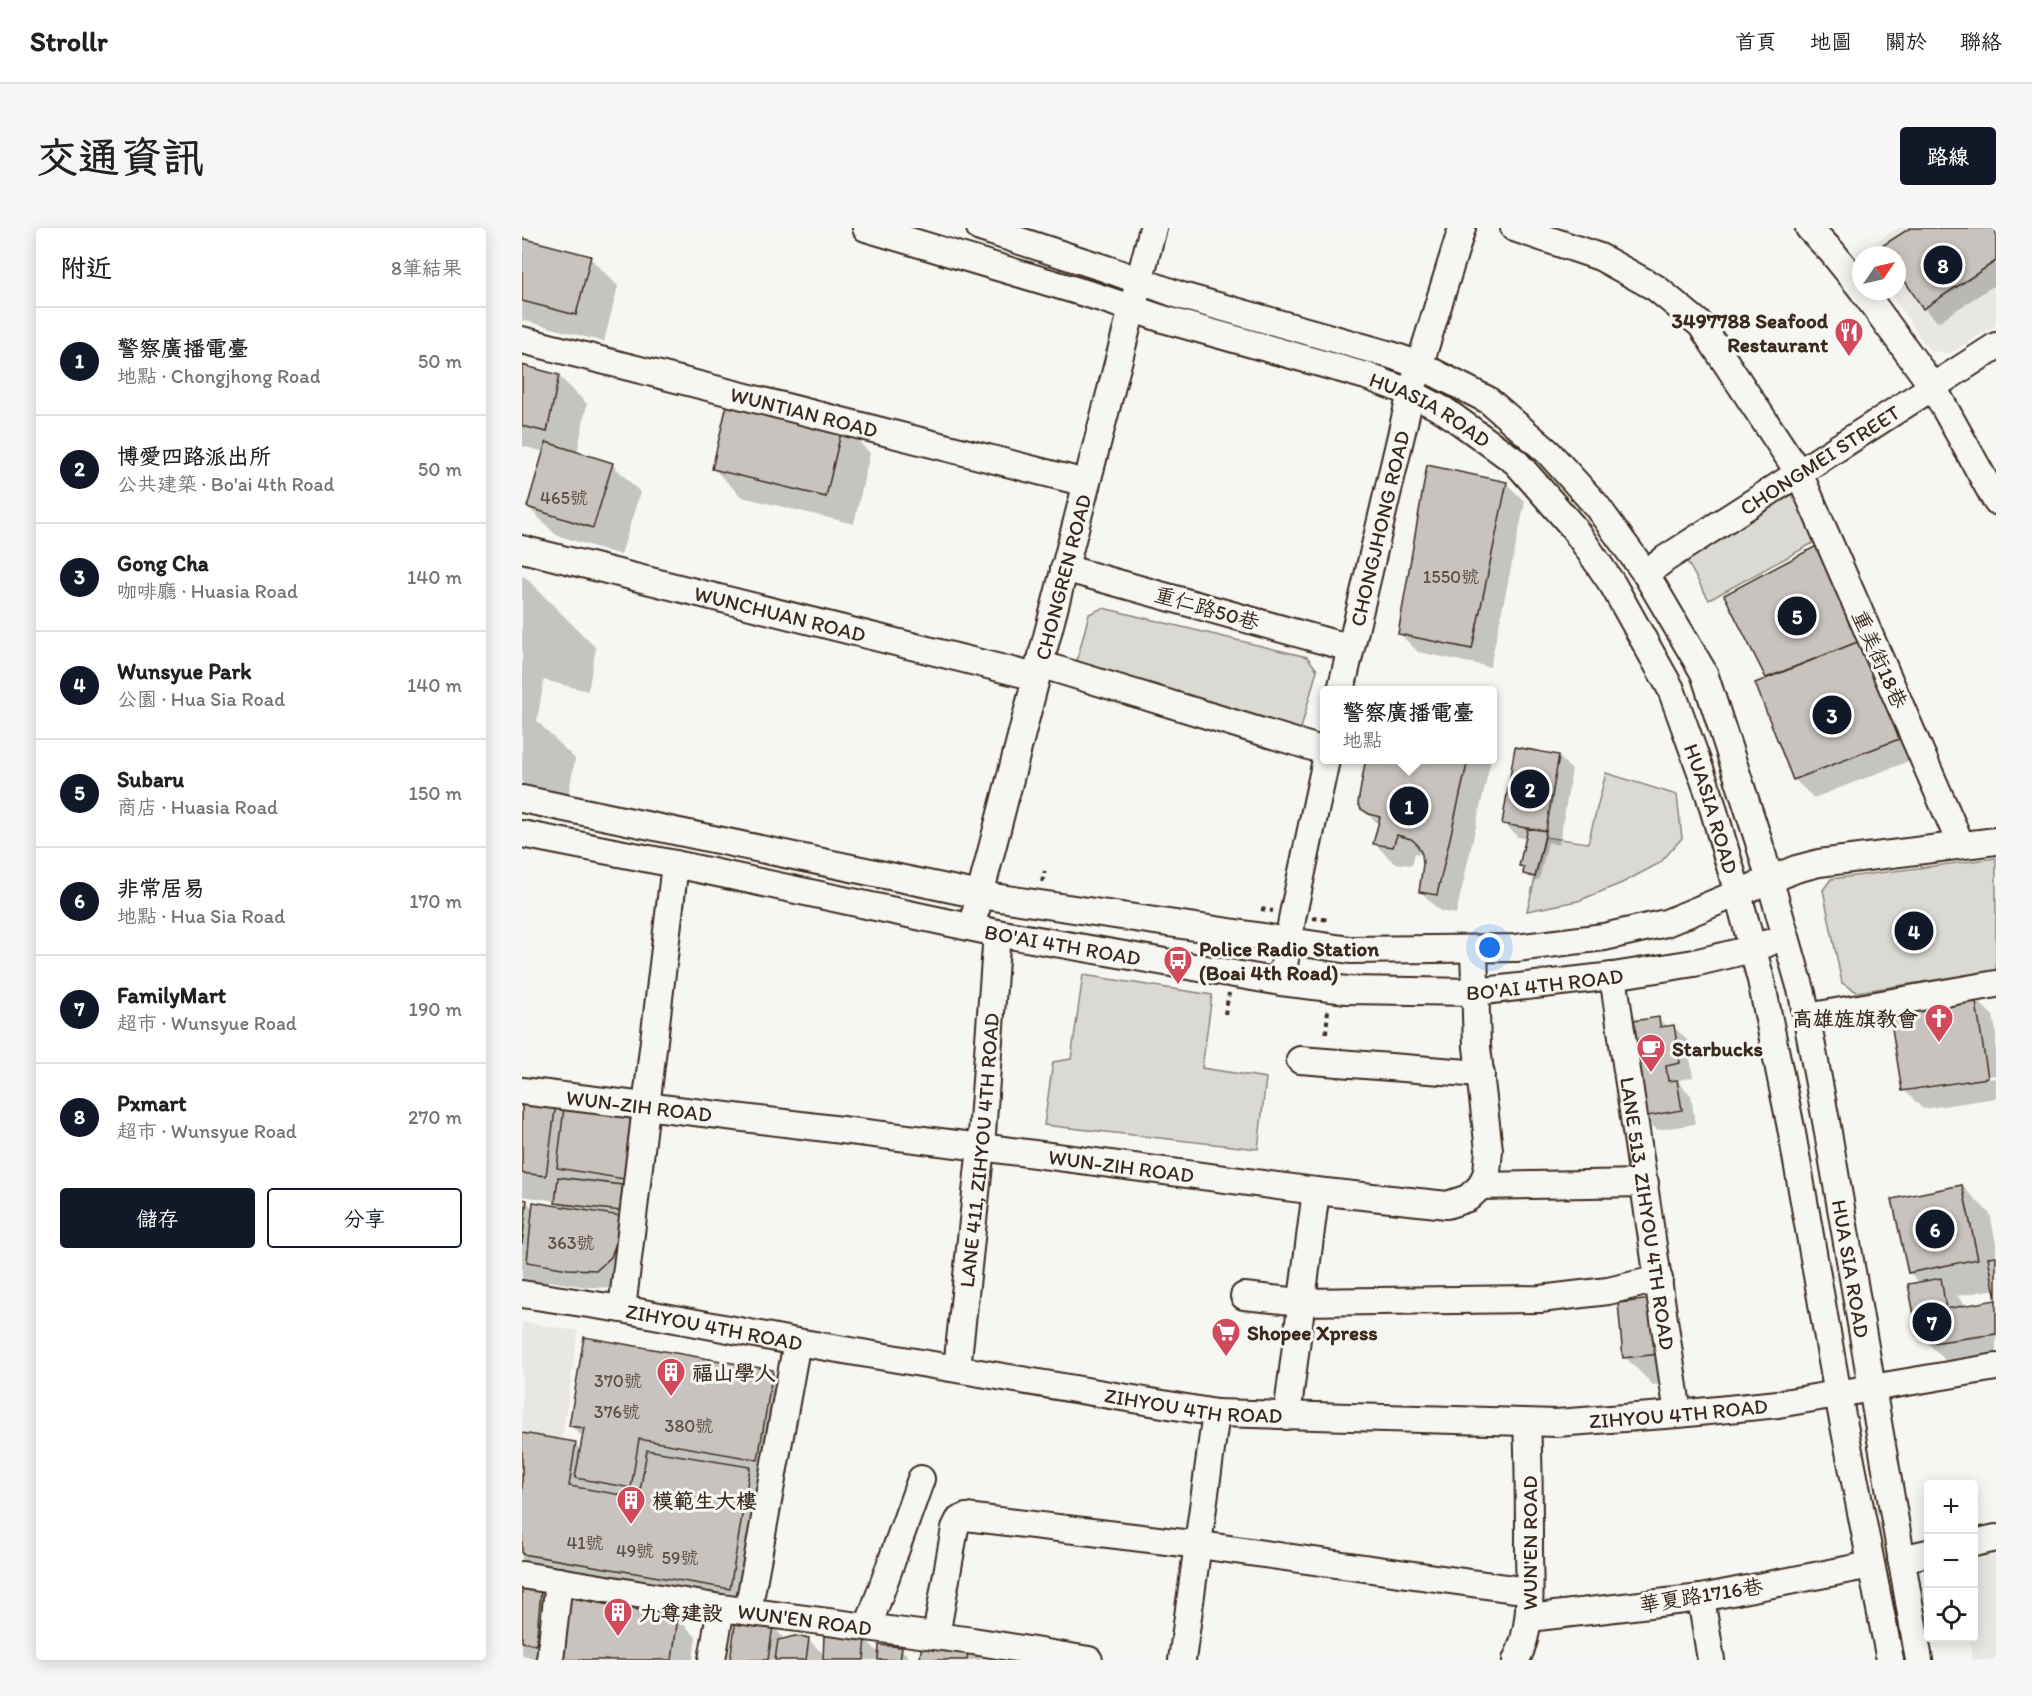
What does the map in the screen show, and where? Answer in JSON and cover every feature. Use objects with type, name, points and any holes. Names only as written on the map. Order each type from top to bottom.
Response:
[{"type":"street","name":"HUASIA ROAD","points":[[866,228],[1098,297],[1131,310],[1366,376],[1412,393],[1445,411],[1516,462],[1573,527],[1613,585],[1671,689],[1709,794],[1738,894]]},
{"type":"street","name":"HUASIA ROAD","points":[[980,228],[1182,296],[1391,354],[1419,365],[1488,400],[1548,452],[1596,505],[1646,574],[1704,673],[1770,880]]},
{"type":"street","name":"CHONGREN ROAD","points":[[972,927],[1153,228]]},
{"type":"street","name":"CHONGJHONG ROAD","points":[[1342,686],[1419,365],[1462,228]]},
{"type":"street","name":"重美街18巷","points":[[1514,228],[1600,257],[1656,288],[1701,325],[1798,473],[1961,845]]},
{"type":"street","points":[[1809,228],[1852,277]]},
{"type":"street","points":[[1869,300],[1933,387],[1996,501]]},
{"type":"street","name":"WUNTIAN ROAD","points":[[522,340],[1086,483]]},
{"type":"street","name":"CHONGMEI STREET","points":[[1646,574],[1665,559],[1996,346]]},
{"type":"street","name":"WUNCHUAN ROAD","points":[[522,549],[1038,670],[1320,750]]},
{"type":"street","name":"重仁路50巷","points":[[1064,568],[1350,648]]},
{"type":"street","points":[[1281,982],[1325,764]]},
{"type":"street","name":"BO'AI 4TH ROAD","points":[[522,799],[980,895],[1350,950],[1516,948],[1605,937],[1666,923],[1796,869],[1819,863],[1996,841]]},
{"type":"street","name":"BO'AI 4TH ROAD","points":[[522,834],[675,864],[997,933],[1281,982],[1347,990],[1475,992],[1613,976],[1694,963],[1752,949],[1786,936]]},
{"type":"street","points":[[622,1310],[675,864]]},
{"type":"street","name":"HUA SIA ROAD","points":[[1770,880],[1807,1017],[1919,1660]]},
{"type":"street","name":"HUA SIA ROAD","points":[[1738,894],[1761,980],[1792,1133],[1838,1395],[1890,1660]]},
{"type":"street","name":"LANE 411, ZIHYOU 4TH ROAD","points":[[957,1368],[981,1147],[997,933]]},
{"type":"street","points":[[1474,950],[1480,1074],[1489,1150],[1487,1172],[1481,1186],[1645,1183]]},
{"type":"street","name":"LANE 513, ZIHYOU 4TH ROAD","points":[[1613,976],[1678,1414]]},
{"type":"street","points":[[1807,1017],[1996,984]]},
{"type":"street","points":[[1300,1060],[1480,1074]]},
{"type":"street","name":"WUN-ZIH ROAD","points":[[522,1091],[1316,1191],[1447,1205],[1468,1198],[1481,1186]]},
{"type":"street","points":[[1287,1416],[1316,1191]]},
{"type":"street","points":[[1244,1296],[1301,1302],[1540,1299],[1608,1291],[1659,1279]]},
{"type":"street","name":"ZIHYOU 4TH ROAD","points":[[522,1294],[1216,1413],[1527,1423],[1678,1414],[1778,1404],[1996,1367]]},
{"type":"street","points":[[748,1611],[796,1342]]},
{"type":"street","points":[[1182,1660],[1200,1545],[1216,1413]]},
{"type":"street","name":"WUN'EN ROAD","points":[[1516,1660],[1521,1651],[1529,1618],[1527,1423]]},
{"type":"street","points":[[868,1627],[921,1479]]},
{"type":"street","points":[[936,1636],[955,1528],[959,1520],[966,1517],[1200,1545],[1514,1589]]},
{"type":"street","points":[[1978,1542],[1996,1538]]},
{"type":"street","points":[[1901,1559],[1924,1554]]},
{"type":"street","name":"華夏路1716巷","points":[[1529,1618],[1701,1598],[1871,1566]]},
{"type":"street","name":"WUN'EN ROAD","points":[[522,1575],[721,1608],[936,1636],[972,1651],[1089,1660]]},
{"type":"street","points":[[550,1660],[559,1581]]},
{"type":"street","points":[[1701,1598],[1711,1660]]},
{"type":"street","points":[[712,1660],[721,1608]]},
{"type":"shaded area","points":[[1898,228],[1996,228],[1996,325],[1949,354],[1929,350],[1895,300],[1906,300],[1906,246],[1870,246]]},
{"type":"shaded area","points":[[1791,485],[1824,537],[1709,600],[1685,558]]},
{"type":"shaded area","points":[[1103,608],[1307,657],[1317,670],[1299,736],[1075,668],[1089,614]]},
{"type":"shaded area","points":[[1606,773],[1677,795],[1682,838],[1660,863],[1622,883],[1578,901],[1527,911],[1545,837],[1588,843]]},
{"type":"shaded area","points":[[1996,858],[1996,971],[1857,992],[1842,983],[1823,890],[1831,879]]},
{"type":"shaded area","points":[[1083,975],[1212,995],[1202,1068],[1266,1078],[1258,1149],[1044,1125],[1053,1062],[1071,1059]]},
{"type":"shaded area","points":[[522,1322],[578,1331],[562,1439],[522,1433]]},
{"type":"shaded area","points":[[1996,1555],[1996,1660],[1973,1660],[1971,1642],[1978,1642],[1978,1559]]},
{"type":"building","points":[[1910,228],[1996,228],[1996,261],[1923,309],[1906,283],[1906,246],[1882,246]]},
{"type":"building","points":[[522,238],[591,256],[576,315],[522,301]]},
{"type":"building","points":[[522,365],[559,375],[547,432],[522,426]]},
{"type":"building","points":[[729,396],[843,424],[826,497],[712,469]]},
{"type":"building","points":[[546,442],[613,463],[593,528],[527,507]]},
{"type":"building","points":[[1427,465],[1507,482],[1472,649],[1398,634]]},
{"type":"building","points":[[1826,541],[1870,637],[1766,678],[1724,595]]},
{"type":"building","points":[[1870,637],[1900,725],[1895,727],[1899,739],[1793,780],[1755,683]]},
{"type":"building","points":[[1515,747],[1559,755],[1546,831],[1502,824]]},
{"type":"building","points":[[1365,764],[1467,764],[1437,895],[1419,892],[1423,864],[1422,854],[1416,843],[1397,835],[1393,847],[1373,844],[1380,817],[1361,809],[1358,803]]},
{"type":"building","points":[[1528,828],[1546,831],[1535,877],[1523,874],[1524,867],[1519,866]]},
{"type":"building","name":"高雄旌旗教會","points":[[1975,996],[1988,1078],[1902,1091],[1889,1009]]},
{"type":"building","name":"Starbucks","points":[[1659,1017],[1660,1027],[1674,1025],[1680,1063],[1666,1066],[1668,1081],[1677,1080],[1682,1110],[1642,1117],[1626,1022]]},
{"type":"building","points":[[522,1098],[556,1103],[546,1176],[522,1173]]},
{"type":"building","points":[[564,1107],[631,1116],[624,1179],[557,1168]]},
{"type":"building","points":[[558,1177],[622,1185],[621,1211],[555,1203]]},
{"type":"building","points":[[1962,1185],[1978,1259],[1908,1273],[1892,1199]]},
{"type":"building","points":[[522,1199],[527,1200],[522,1244]]},
{"type":"building","points":[[533,1202],[621,1216],[618,1237],[611,1257],[597,1270],[568,1269],[527,1262]]},
{"type":"building","points":[[1996,1256],[1996,1300],[1988,1257]]},
{"type":"building","points":[[1941,1278],[1946,1309],[1996,1300],[1996,1334],[1932,1343],[1918,1335],[1908,1284]]},
{"type":"building","points":[[1653,1299],[1660,1354],[1623,1358],[1618,1303]]},
{"type":"building","name":"福山學人","points":[[584,1337],[773,1370],[758,1460],[639,1439],[631,1488],[575,1478],[584,1428],[569,1426]]},
{"type":"building","name":"模範生大樓","points":[[522,1433],[576,1442],[569,1486],[639,1498],[647,1450],[750,1467],[730,1589],[522,1554]]},
{"type":"building","points":[[522,1588],[541,1591],[536,1645],[522,1642]]},
{"type":"building","name":"九尊建設","points":[[566,1597],[678,1617],[672,1660],[558,1660]]},
{"type":"building","points":[[736,1619],[773,1625],[768,1660],[730,1660]]},
{"type":"building","points":[[824,1635],[866,1638],[864,1660],[823,1660]]},
{"type":"building","points":[[795,1636],[809,1638],[806,1660],[775,1660],[778,1640]]},
{"type":"building","points":[[922,1639],[969,1645],[967,1660],[920,1660]]},
{"type":"building","points":[[879,1645],[902,1647],[900,1660],[878,1660]]},
{"type":"place","name":"Pxmart","points":[[1943,265]]},
{"type":"place","name":"3497788 Seafood Restaurant","points":[[1849,358]]},
{"type":"place","name":"Subaru","points":[[1797,616]]},
{"type":"place","name":"Gong Cha","points":[[1832,715]]},
{"type":"place","name":"博愛四路派出所","points":[[1530,789]]},
{"type":"place","name":"警察廣播電臺","points":[[1409,806]]},
{"type":"place","name":"Wunsyue Park","points":[[1914,931]]},
{"type":"place","name":"Police Radio Station (Boai 4th Road)","points":[[1178,986]]},
{"type":"place","name":"高雄旌旗教會","points":[[1939,1044]]},
{"type":"place","name":"Starbucks","points":[[1651,1074]]},
{"type":"place","name":"非常居易","points":[[1935,1229]]},
{"type":"place","name":"FamilyMart","points":[[1932,1322]]},
{"type":"place","name":"Shopee Xpress","points":[[1226,1358]]},
{"type":"place","name":"福山學人","points":[[671,1398]]},
{"type":"place","name":"模範生大樓","points":[[631,1526]]},
{"type":"place","name":"九尊建設","points":[[618,1638]]}]
